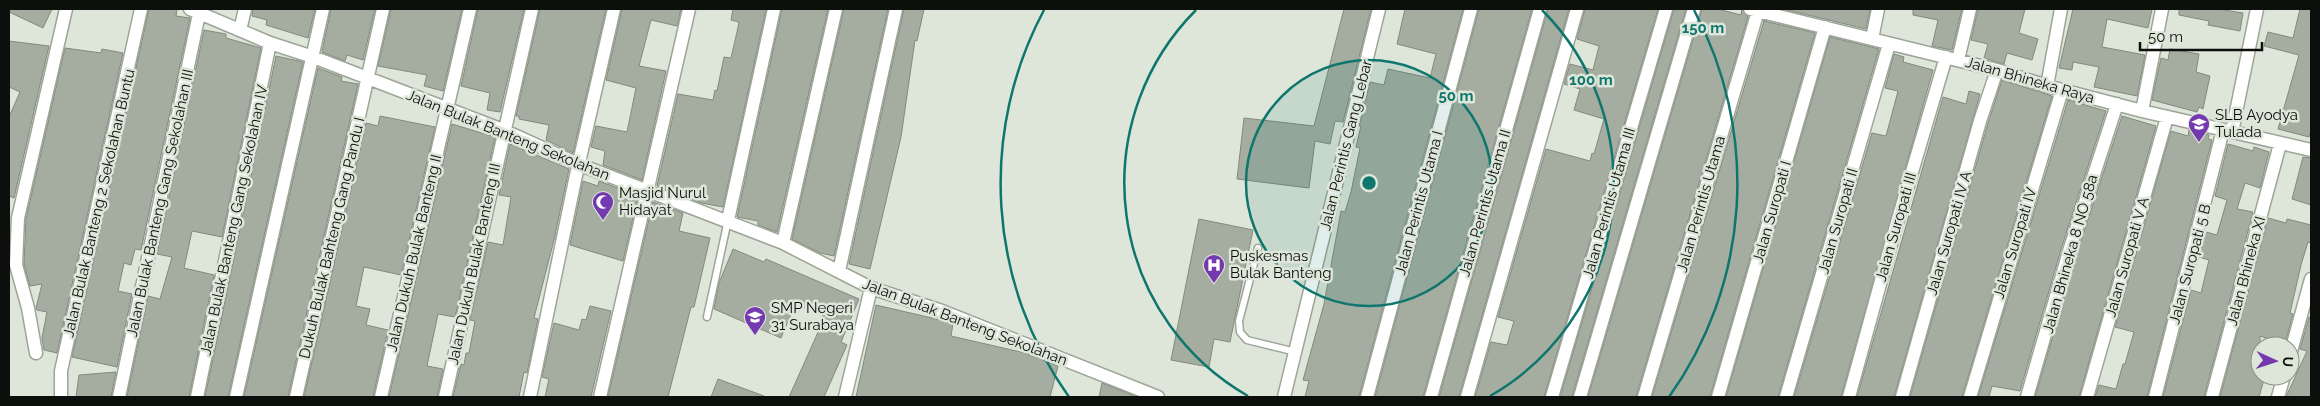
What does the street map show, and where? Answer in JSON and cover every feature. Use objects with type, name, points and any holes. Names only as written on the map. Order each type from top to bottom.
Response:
[{"type":"street","points":[[36,353],[28,308],[16,265],[18,218],[66,9]]},
{"type":"street","name":"Jalan Bulak Banteng 2 Sekolahan Buntu","points":[[61,397],[61,371],[142,9]]},
{"type":"street","points":[[240,30],[245,9]]},
{"type":"street","points":[[236,397],[323,9]]},
{"type":"street","name":"Dukuh Bulak Bahteng Gang Pandu I","points":[[296,397],[383,9]]},
{"type":"street","name":"Jalan Dukuh Bulak Banteng II","points":[[381,397],[470,9]]},
{"type":"street","name":"Jalan Dukuh Bulak Banteng III","points":[[445,397],[503,130],[532,9]]},
{"type":"street","points":[[530,397],[578,164],[614,9]]},
{"type":"street","points":[[600,397],[689,9]]},
{"type":"street","points":[[728,220],[774,9]]},
{"type":"street","points":[[783,243],[836,9]]},
{"type":"street","points":[[839,270],[896,9]]},
{"type":"street","name":"Jalan Perintis Gang Lebar","points":[[1284,397],[1379,9]]},
{"type":"street","name":"Jalan Perintis Utama I","points":[[1367,397],[1471,9]]},
{"type":"street","name":"Jalan Perintis Utama II","points":[[1430,397],[1540,9]]},
{"type":"street","points":[[1467,397],[1577,9]]},
{"type":"street","name":"Jalan Perintis Utama III","points":[[1552,397],[1666,9]]},
{"type":"street","points":[[1580,397],[1694,9]]},
{"type":"street","points":[[1872,39],[1878,9]]},
{"type":"street","name":"Jalan Suropati III","points":[[1849,397],[1896,226],[1970,9]]},
{"type":"street","points":[[2047,86],[2061,9]]},
{"type":"street","points":[[2142,111],[2162,9]]},
{"type":"street","name":"Jalan Suropati 5 B","points":[[2155,397],[2228,131],[2257,9]]},
{"type":"street","name":"Jalan Bulak Banteng Sekolahan","points":[[196,10],[270,43],[313,57],[503,130],[578,164],[728,220],[783,243],[871,288],[942,312],[1158,397]]},
{"type":"street","name":"Jalan Bulak Banteng Gang Sekolahan III","points":[[119,397],[196,10]]},
{"type":"street","name":"Jalan Bhineka Raya","points":[[1754,10],[1784,12],[1825,27],[1997,70],[2116,108],[2142,111],[2311,150]]},
{"type":"street","name":"Jalan Perintis Utama","points":[[1644,397],[1754,10]]},
{"type":"street","name":"Jalan Suropati I","points":[[1718,397],[1825,27]]},
{"type":"street","name":"Jalan Bulak Banteng Gang Sekolahan IV","points":[[197,397],[270,43]]},
{"type":"street","name":"Jalan Suropati II","points":[[1786,397],[1889,44]]},
{"type":"street","name":"Jalan Suropati IV A","points":[[1902,397],[1980,121],[1997,70]]},
{"type":"street","name":"Jalan Suropati IV","points":[[1970,397],[2062,90]]},
{"type":"street","name":"Jalan Bhineka 8 NO 58a","points":[[2027,397],[2073,239],[2116,108]]},
{"type":"street","name":"Jalan Suropati V A","points":[[2087,397],[2167,117]]},
{"type":"street","name":"Jalan Bhineka XI","points":[[2212,397],[2280,144]]},
{"type":"street","points":[[2295,336],[2311,279]]},
{"type":"street","points":[[845,397],[871,288]]},
{"type":"lane","points":[[707,316],[728,220]]},
{"type":"lane","points":[[1258,248],[1239,321],[1240,332],[1247,340],[1296,352]]},
{"type":"building","points":[[9,9],[52,9],[43,28],[9,12]]},
{"type":"building","points":[[149,9],[177,9],[176,16],[190,18],[141,250],[135,249],[131,265],[124,263],[118,291],[132,294],[117,367],[72,357]]},
{"type":"building","points":[[253,9],[315,9],[308,38],[266,25],[267,20],[252,16]]},
{"type":"building","points":[[331,9],[375,9],[363,60],[347,55],[345,61],[322,52]]},
{"type":"building","points":[[391,9],[462,9],[443,91],[424,86],[427,75],[378,66]]},
{"type":"building","points":[[478,9],[524,9],[500,112],[487,110],[490,93],[461,86]]},
{"type":"building","points":[[540,9],[606,9],[573,153],[546,140],[549,125],[519,119],[519,116],[516,116]]},
{"type":"building","points":[[622,9],[681,9],[677,26],[651,20],[639,66],[666,71],[642,180],[603,165],[605,151],[591,147],[596,126],[627,132],[636,88],[606,80]]},
{"type":"building","points":[[733,9],[766,9],[723,207],[701,203],[657,186],[678,94],[713,100],[715,90],[717,91],[724,57],[731,58],[739,22],[731,20]]},
{"type":"building","points":[[782,9],[828,9],[777,232],[758,225],[758,221],[737,217]]},
{"type":"building","points":[[844,9],[888,9],[834,256],[820,253],[792,239]]},
{"type":"building","points":[[904,9],[924,9],[917,41],[915,40],[901,137],[870,269],[849,264]]},
{"type":"building","points":[[1344,9],[1371,9],[1343,122],[1335,121],[1330,144],[1315,141],[1309,188],[1237,179],[1244,118],[1314,126]]},
{"type":"building","points":[[1405,9],[1463,9],[1359,397],[1305,397],[1309,381],[1303,380],[1324,304],[1341,211],[1345,212],[1351,192],[1360,148],[1356,147],[1361,126],[1359,126],[1370,82],[1384,85],[1388,69],[1430,78],[1436,54],[1397,44]]},
{"type":"building","points":[[1479,9],[1532,9],[1423,397],[1375,397]]},
{"type":"building","points":[[1548,9],[1569,9],[1459,397],[1439,397]]},
{"type":"building","points":[[1585,9],[1658,9],[1544,397],[1475,397],[1491,342],[1507,345],[1514,321],[1498,317],[1546,149],[1590,161],[1592,153],[1594,154],[1604,119],[1574,110],[1580,89],[1564,84],[1570,64],[1593,70],[1599,46],[1577,39]]},
{"type":"building","points":[[1674,9],[1686,9],[1572,397],[1560,397]]},
{"type":"building","points":[[1702,9],[1718,9],[1741,15],[1742,9],[1748,17],[1636,397],[1588,397]]},
{"type":"building","points":[[1783,9],[1870,9],[1866,29]]},
{"type":"building","points":[[1913,9],[1962,9],[1952,50],[1932,46],[1938,20],[1913,15]]},
{"type":"building","points":[[1978,9],[2025,9],[2019,33],[2038,39],[2032,60],[2007,53],[2004,64],[1984,58],[1988,44],[1971,40]]},
{"type":"building","points":[[2073,9],[2152,9],[2148,28],[2107,19],[2102,47],[2145,55],[2137,96],[2094,87],[2099,67],[2073,62],[2072,70],[2059,68]]},
{"type":"building","points":[[2179,9],[2218,9],[2243,13],[2240,31],[2208,25],[2209,21],[2179,15]]},
{"type":"building","points":[[2300,9],[2311,9],[2311,130],[2309,137],[2278,129],[2299,55],[2264,46],[2268,32],[2293,38]]},
{"type":"building","points":[[1764,21],[1815,33],[1710,397],[1652,397]]},
{"type":"building","points":[[204,30],[226,34],[226,38],[261,48],[222,237],[192,231],[184,268],[214,275],[189,397],[127,397],[148,296],[160,299],[172,257],[157,254]]},
{"type":"building","points":[[1830,37],[1879,49],[1778,397],[1726,397]]},
{"type":"building","points":[[9,41],[49,46],[14,198],[9,196],[9,117],[20,92],[9,87]]},
{"type":"building","points":[[65,48],[101,53],[102,49],[123,53],[57,353],[44,350],[42,338],[47,312],[37,310],[36,308],[42,284],[30,286],[24,264],[26,219]]},
{"type":"building","points":[[2170,49],[2199,54],[2196,72],[2210,76],[2203,109],[2199,107],[2197,112],[2152,100],[2161,58],[2168,60]]},
{"type":"building","points":[[1894,54],[1904,57],[1903,62],[1933,70],[1841,397],[1794,397],[1872,133],[1886,136],[1898,91],[1885,88]]},
{"type":"building","points":[[276,56],[303,62],[228,397],[205,397]]},
{"type":"building","points":[[318,68],[342,77],[341,81],[358,84],[288,397],[244,397]]},
{"type":"building","points":[[2002,80],[2052,96],[1962,397],[1910,397],[1988,123]]},
{"type":"building","points":[[1969,91],[1980,94],[1894,397],[1857,397],[1943,97],[1966,104]]},
{"type":"building","points":[[2068,100],[2106,111],[2062,246],[2020,391],[1992,386],[1989,397],[1978,397]]},
{"type":"building","points":[[380,116],[435,127],[401,275],[364,267],[356,306],[370,309],[366,325],[388,330],[373,397],[304,397],[366,123],[378,126]]},
{"type":"building","points":[[2122,116],[2156,126],[2079,397],[2035,397],[2078,250]]},
{"type":"building","points":[[452,124],[495,137],[455,317],[438,314],[427,366],[443,369],[437,397],[389,397]]},
{"type":"building","points":[[2189,130],[2209,135],[2208,139],[2212,140],[2147,397],[2095,397],[2099,385],[2116,389],[2123,364],[2125,364],[2134,332],[2115,327],[2171,131],[2188,136]]},
{"type":"building","points":[[510,144],[569,169],[554,240],[534,318],[538,319],[527,373],[524,372],[519,397],[453,397],[461,364],[464,365],[466,353],[469,353],[475,321],[470,320],[488,242],[503,245],[511,197],[499,195]]},
{"type":"building","points":[[2228,144],[2253,151],[2254,147],[2269,152],[2260,188],[2245,183],[2237,209],[2253,212],[2204,397],[2163,397],[2191,290],[2201,293],[2209,260],[2199,257],[2206,232],[2217,235],[2227,200],[2215,196]]},
{"type":"building","points":[[2303,157],[2311,158],[2311,205],[2292,199]]},
{"type":"building","name":"Masjid Nurul Hidayat","points":[[583,181],[598,186],[599,181],[638,196],[623,261],[570,245]]},
{"type":"building","points":[[653,202],[683,213],[679,231],[710,238],[694,307],[691,307],[668,397],[608,397]]},
{"type":"building","points":[[2268,218],[2286,223],[2287,219],[2311,225],[2311,243],[2308,242],[2301,265],[2290,313],[2293,314],[2287,336],[2250,336],[2250,386],[2262,386],[2259,397],[2220,397]]},
{"type":"building","name":"Puskesmas Bulak Banteng","points":[[1199,219],[1253,230],[1230,342],[1214,339],[1209,367],[1171,360]]},
{"type":"building","points":[[733,249],[764,262],[766,259],[859,299],[841,342],[847,345],[824,397],[789,397],[819,330],[817,329],[823,315],[795,304],[781,338],[714,309],[719,283]]},
{"type":"building","points":[[876,305],[945,321],[953,324],[951,336],[1025,353],[1058,366],[1050,397],[856,397]]},
{"type":"building","points":[[590,306],[611,311],[591,397],[545,397],[549,379],[542,377],[554,323],[579,330],[582,319],[586,320]]},
{"type":"building","points":[[2309,317],[2311,318],[2311,397],[2286,397],[2291,386],[2300,386],[2300,366],[2307,351],[2300,349]]},
{"type":"building","points":[[116,372],[111,397],[76,397],[79,375]]},
{"type":"building","points":[[718,379],[764,396],[764,397],[711,397]]},
{"type":"building","points":[[1102,383],[1137,397],[1099,397]]},
{"type":"place","name":"SLB Ayodya Tulada","points":[[2199,143]]},
{"type":"place","name":"Masjid Nurul Hidayat","points":[[603,221]]},
{"type":"place","name":"Puskesmas Bulak Banteng","points":[[1214,284]]},
{"type":"place","name":"SMP Negeri 31 Surabaya","points":[[755,336]]}]
